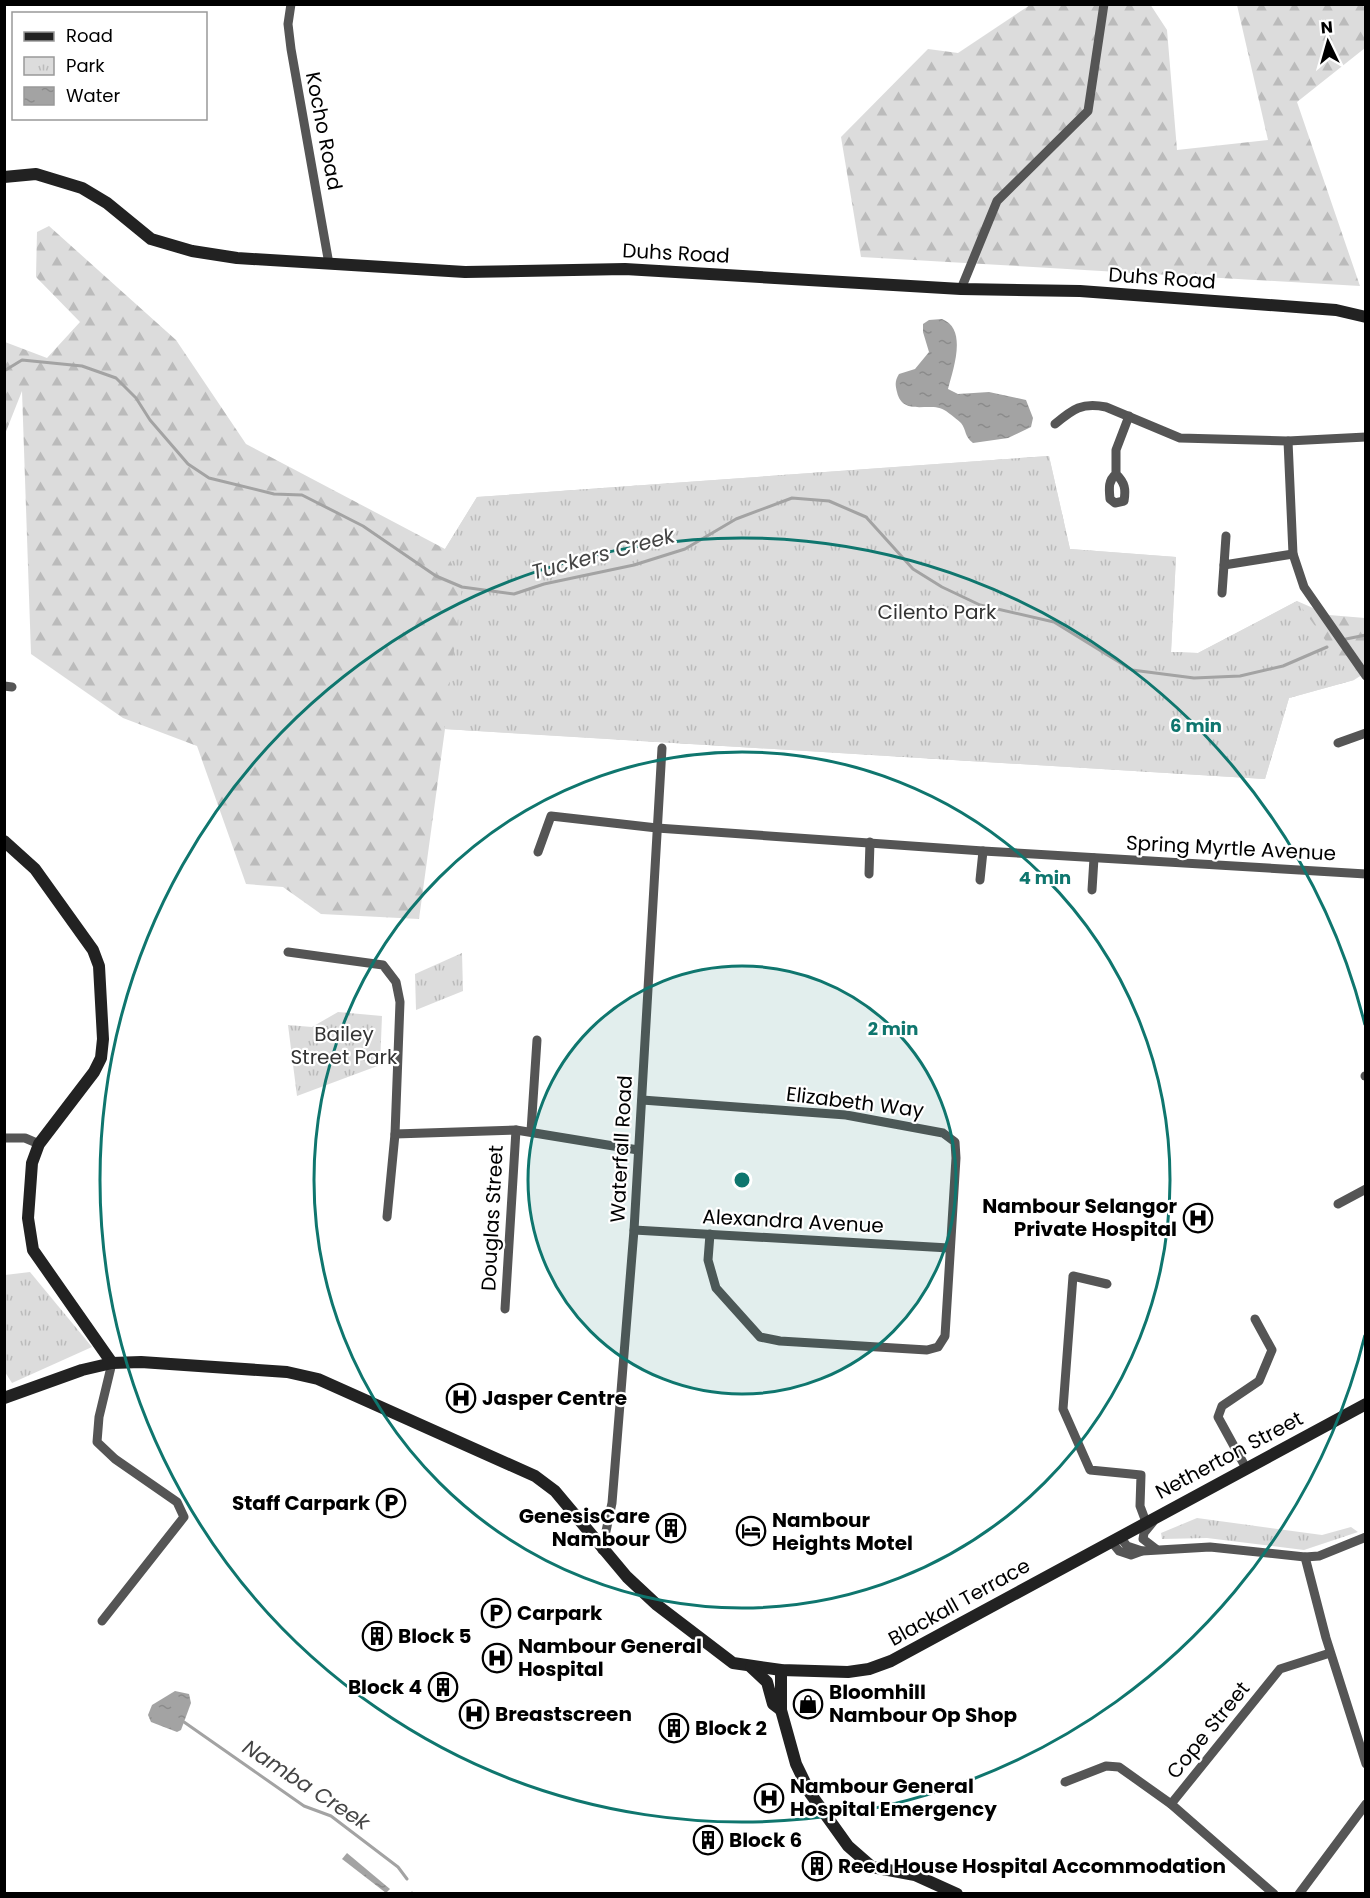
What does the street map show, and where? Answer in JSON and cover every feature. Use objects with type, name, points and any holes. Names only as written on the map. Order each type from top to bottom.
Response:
[{"type":"street","name":"Kocho Road","points":[[291,4],[288,24],[291,49],[328,264]]},
{"type":"street","points":[[961,289],[997,201],[1088,111],[1104,4]]},
{"type":"street","name":"Duhs Road","points":[[4,177],[36,174],[82,188],[107,203],[151,239],[192,250],[237,258],[506,273],[625,269],[961,289],[1080,291],[1336,310],[1365,316]]},
{"type":"street","points":[[1055,424],[1083,404],[1106,407],[1180,438],[1288,441],[1365,437]]},
{"type":"street","points":[[1116,474],[1116,450],[1129,416]]},
{"type":"street","points":[[1288,441],[1293,554],[1304,587],[1365,676]]},
{"type":"street","points":[[1222,593],[1226,536]]},
{"type":"street","points":[[1224,566],[1293,554]]},
{"type":"street","points":[[1338,743],[1365,733]]},
{"type":"street","name":"Waterfall Road","points":[[602,1550],[612,1503],[634,1230],[662,748]]},
{"type":"street","name":"Spring Myrtle Avenue","points":[[538,852],[551,816],[657,828],[983,851],[1365,874]]},
{"type":"street","points":[[4,841],[35,868],[93,950],[99,966],[103,1039],[101,1058],[94,1072],[39,1144],[32,1163],[29,1229],[33,1250],[112,1363],[99,1417],[97,1442],[115,1459],[177,1502],[184,1517],[102,1621]]},
{"type":"street","points":[[869,874],[870,842]]},
{"type":"street","points":[[980,880],[983,851]]},
{"type":"street","points":[[1092,890],[1094,858]]},
{"type":"street","points":[[288,952],[383,965],[396,982],[400,1002],[395,1134],[387,1217]]},
{"type":"street","points":[[531,1131],[537,1041]]},
{"type":"street","name":"Elizabeth Way","points":[[642,1100],[846,1115],[943,1133],[955,1142],[956,1158],[945,1336],[938,1347],[927,1350],[780,1341],[760,1337],[716,1288],[708,1260],[710,1234]]},
{"type":"street","points":[[395,1134],[516,1130],[638,1150]]},
{"type":"street","name":"Douglas Street","points":[[505,1309],[516,1130]]},
{"type":"street","points":[[4,1138],[26,1138],[39,1144]]},
{"type":"street","points":[[1338,1204],[1365,1189]]},
{"type":"street","name":"Alexandra Avenue","points":[[634,1230],[949,1248]]},
{"type":"street","points":[[1107,1284],[1073,1276],[1063,1409],[1090,1470],[1141,1475],[1141,1510],[1146,1522]]},
{"type":"street","points":[[1246,1468],[1218,1417],[1222,1406],[1259,1381],[1272,1350],[1255,1319]]},
{"type":"street","name":"Blackall Terrace","points":[[4,1398],[82,1370],[112,1363],[141,1362],[287,1372],[330,1383],[535,1476],[555,1491],[602,1550],[666,1613],[733,1663],[752,1667],[848,1672],[882,1665],[1116,1539]]},
{"type":"street","name":"Netherton Street","points":[[1116,1539],[1365,1404]]},
{"type":"street","points":[[1158,1516],[1143,1536],[1146,1544],[1158,1550]]},
{"type":"street","points":[[1116,1539],[1142,1551],[1218,1547],[1305,1557],[1319,1556],[1365,1537]]},
{"type":"street","points":[[1305,1557],[1330,1653],[1365,1764]]},
{"type":"street","name":"Cope Street","points":[[1274,1893],[1171,1804],[1280,1669],[1330,1653]]},
{"type":"street","points":[[752,1667],[767,1682],[773,1704],[781,1710]]},
{"type":"street","points":[[781,1670],[781,1710],[790,1745],[804,1783],[848,1846],[872,1867],[915,1875],[950,1892]]},
{"type":"street","points":[[1065,1782],[1106,1766],[1119,1767],[1171,1804]]},
{"type":"street","points":[[1299,1893],[1365,1804]]},
{"type":"green space","points":[[1150,4],[1167,30],[1177,150],[1268,140],[1237,5],[1365,5],[1365,48],[1297,102],[1360,286],[861,257],[841,137],[928,49],[958,53],[1030,5]]},
{"type":"green space","points":[[49,226],[176,340],[246,444],[445,549],[477,497],[1049,456],[1070,549],[1176,557],[1171,652],[1198,653],[1297,601],[1329,615],[1365,618],[1365,673],[1354,680],[1289,698],[1265,779],[445,729],[419,919],[321,914],[283,887],[246,884],[197,746],[123,718],[31,654],[22,391],[5,434],[5,342],[47,358],[80,322],[36,277],[37,232]]},
{"type":"green space","name":"Cilento Park","points":[[1049,456],[1070,549],[1176,557],[1171,652],[1198,653],[1297,601],[1354,680],[1289,698],[1265,779],[444,729],[462,587],[445,549],[477,497]]},
{"type":"green space","points":[[462,953],[463,991],[416,1010],[415,974]]},
{"type":"green space","name":"Bailey Street Park","points":[[338,1012],[382,1016],[380,1065],[297,1096],[288,1025],[312,1027]]},
{"type":"green space","points":[[30,1272],[92,1347],[12,1383],[5,1372],[5,1275]]},
{"type":"green space","points":[[1197,1518],[1322,1535],[1351,1527],[1358,1532],[1304,1550],[1207,1538],[1162,1539],[1161,1533]]},
{"type":"water","points":[[942,319],[955,331],[957,340],[955,361],[948,389],[958,394],[989,392],[1026,400],[1033,418],[1031,427],[1008,438],[973,443],[961,423],[946,411],[933,407],[911,407],[900,400],[896,385],[899,374],[915,369],[929,352],[923,324],[929,320]]},
{"type":"water","points":[[175,1691],[189,1694],[191,1703],[181,1730],[177,1732],[151,1722],[148,1715],[152,1705]]},
{"type":"water","points":[[347,1853],[390,1889],[386,1893],[342,1859]]},
{"type":"waterway","name":"Tuckers Creek","points":[[4,371],[22,360],[82,366],[116,378],[136,398],[150,420],[188,464],[209,478],[274,494],[302,495],[363,526],[436,576],[462,587],[514,594],[544,584],[634,565],[685,549],[736,519],[792,498],[829,501],[866,517],[913,569],[942,587],[980,605],[1054,622],[1132,670],[1194,678],[1240,676],[1283,666],[1327,647]]},
{"type":"waterway","name":"Tuckers Creek","points":[[1346,639],[1366,635]]},
{"type":"waterway","name":"Namba Creek","points":[[184,1722],[304,1806],[331,1816],[398,1867],[407,1879]]},
{"type":"place","name":"Nambour Selangor Private Hospital","points":[[1198,1218]]},
{"type":"place","name":"Jasper Centre","points":[[461,1398]]},
{"type":"place","name":"Staff Carpark","points":[[391,1503]]},
{"type":"place","name":"GenesisCare Nambour","points":[[671,1528]]},
{"type":"place","name":"Nambour Heights Motel","points":[[751,1531]]},
{"type":"place","name":"Carpark","points":[[496,1613]]},
{"type":"place","name":"Block 5","points":[[377,1636]]},
{"type":"place","name":"Nambour General Hospital","points":[[497,1658]]},
{"type":"place","name":"Block 4","points":[[443,1687]]},
{"type":"place","name":"Bloomhill Nambour Op Shop","points":[[808,1704]]},
{"type":"place","name":"Breastscreen","points":[[474,1714]]},
{"type":"place","name":"Block 2","points":[[674,1728]]},
{"type":"place","name":"Nambour General Hospital Emergency","points":[[769,1798]]},
{"type":"place","name":"Block 6","points":[[708,1840]]},
{"type":"place","name":"Reed House Hospital Accommodation","points":[[817,1866]]}]
